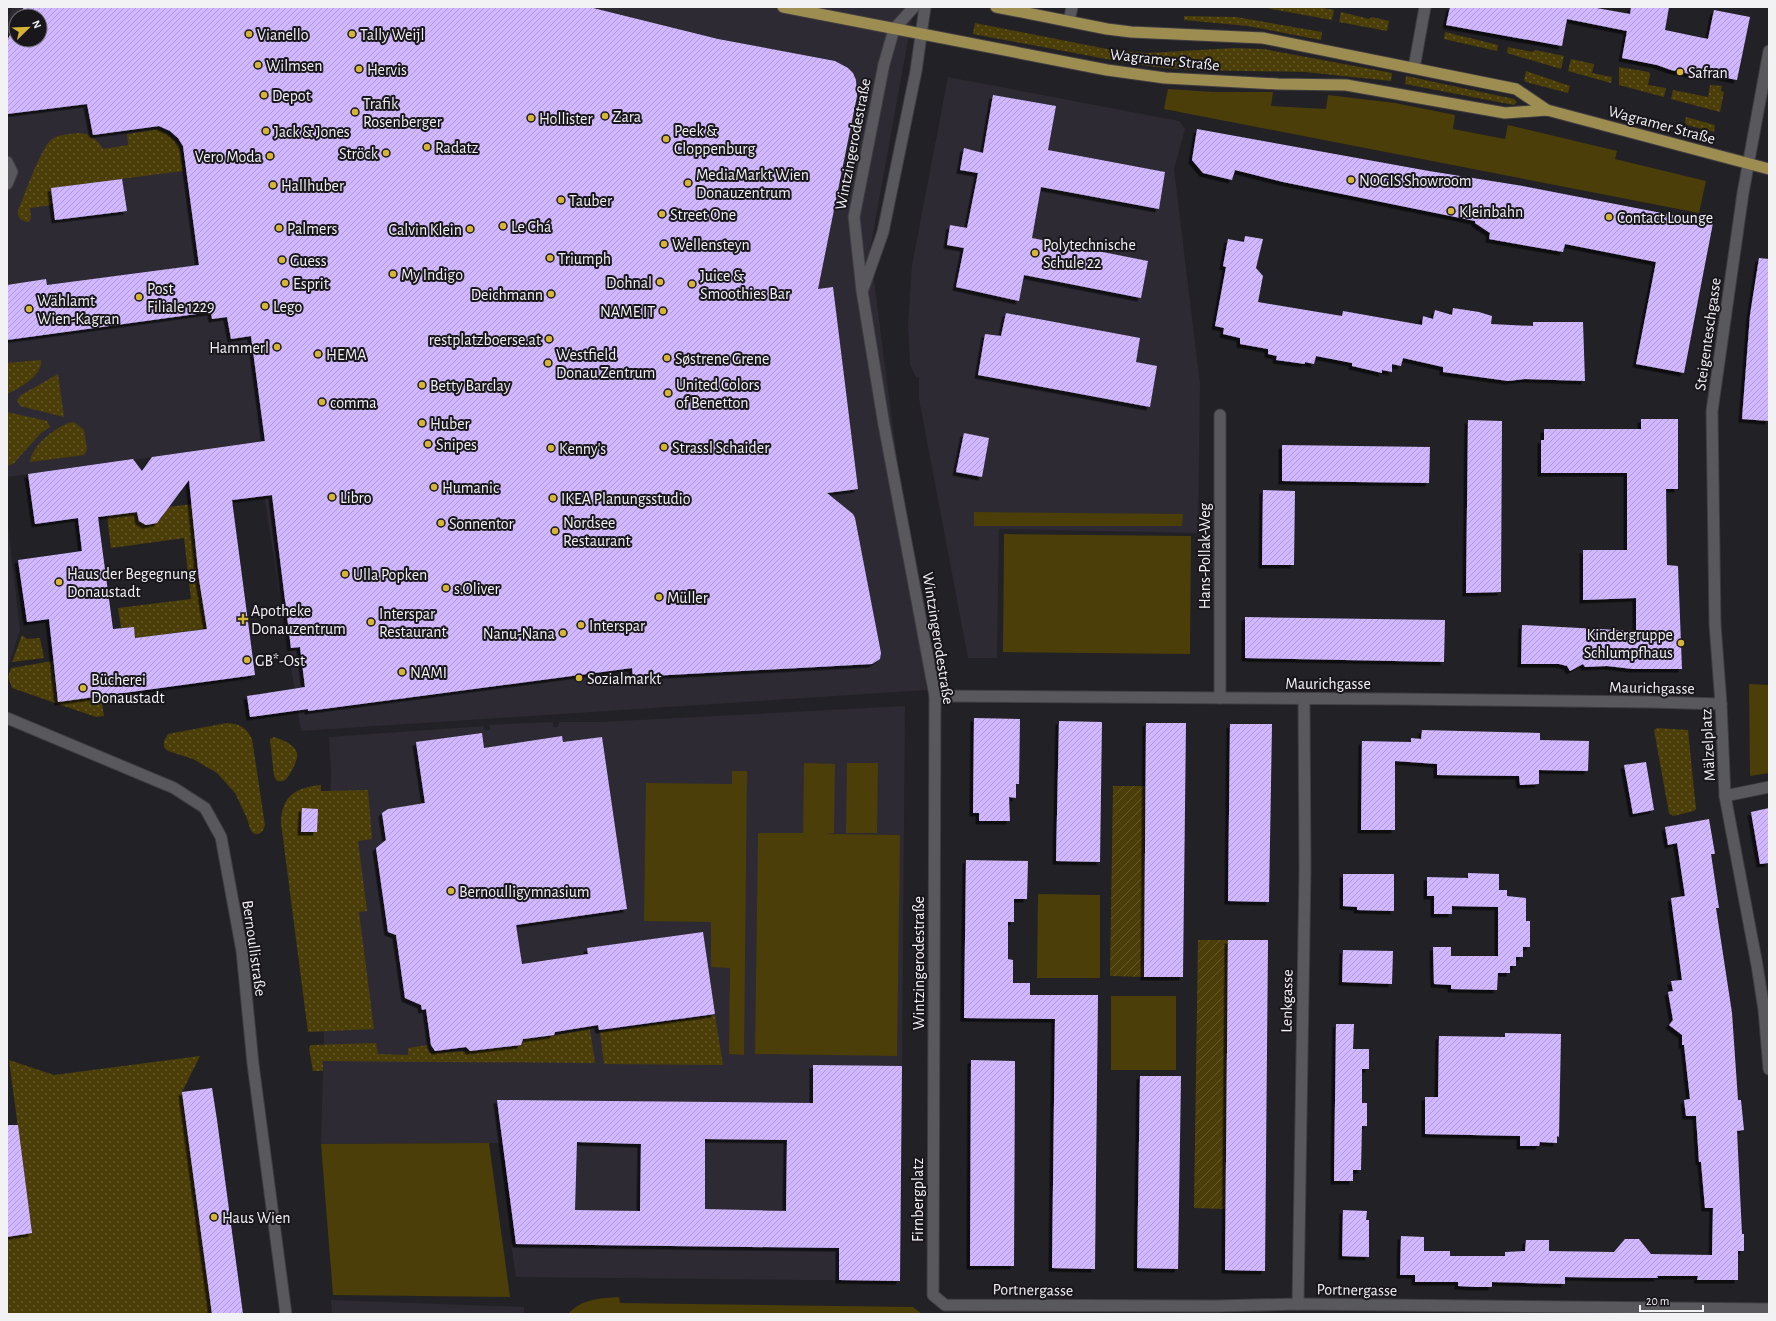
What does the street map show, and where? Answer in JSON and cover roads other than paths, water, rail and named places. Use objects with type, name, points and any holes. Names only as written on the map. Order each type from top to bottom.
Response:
[{"type":"main road","name":"Wagramer Straße","points":[[783,7],[1107,70],[1165,78],[1278,84],[1346,85],[1505,113],[1547,110],[1769,169]]},
{"type":"main road","name":"Wagramer Straße","points":[[996,7],[1069,22],[1132,32],[1263,38],[1516,89],[1547,110]]},
{"type":"street","points":[[894,29],[914,7]]},
{"type":"street","name":"Wintzingerodestraße","points":[[862,291],[883,232],[914,78],[925,7]]},
{"type":"street","points":[[1069,22],[1072,7]]},
{"type":"street","points":[[1414,68],[1425,7]]},
{"type":"street","name":"Wintzingerodestraße","points":[[894,29],[884,64],[854,217],[862,291],[884,425],[935,696],[934,1090]]},
{"type":"street","name":"Steigenteschgasse","points":[[1715,624],[1712,411],[1748,163],[1769,51]]},
{"type":"street","points":[[7,162],[12,172],[7,184]]},
{"type":"street","name":"Hans-Pollak-Weg","points":[[1220,414],[1220,698]]},
{"type":"street","name":"Mälzelplatz","points":[[1715,624],[1721,704],[1725,796],[1769,787]]},
{"type":"street","name":"Maurichgasse","points":[[935,696],[1649,702],[1721,704]]},
{"type":"street","name":"Lenkgasse","points":[[1298,1304],[1305,870],[1304,699]]},
{"type":"street","name":"Bernoullistraße","points":[[7,718],[174,788],[205,808],[221,837],[242,951],[253,1064],[286,1314]]},
{"type":"street","points":[[1725,796],[1757,964],[1764,1010],[1769,1069]]},
{"type":"street","name":"Firnbergplatz","points":[[934,1090],[933,1295],[945,1305]]},
{"type":"street","name":"Portnergasse","points":[[945,1305],[1215,1306],[1298,1304],[1769,1309]]},
{"type":"place","name":"Vianello","points":[[249,34]]},
{"type":"place","name":"Tally Weijl","points":[[352,34]]},
{"type":"place","name":"Wilmsen","points":[[258,65]]},
{"type":"place","name":"Hervis","points":[[359,69]]},
{"type":"place","name":"Safran","points":[[1680,72]]},
{"type":"place","name":"Depot","points":[[264,95]]},
{"type":"place","name":"Trafik Rosenberger","points":[[355,112]]},
{"type":"place","name":"Zara","points":[[605,116]]},
{"type":"place","name":"Hollister","points":[[531,118]]},
{"type":"place","name":"Jack & Jones","points":[[266,131]]},
{"type":"place","name":"Peek & Cloppenburg","points":[[666,139]]},
{"type":"place","name":"Radatz","points":[[427,147]]},
{"type":"place","name":"Ströck","points":[[386,153]]},
{"type":"place","name":"Vero Moda","points":[[270,156]]},
{"type":"place","name":"NOGIS Showroom","points":[[1351,180]]},
{"type":"place","name":"MediaMarkt Wien Donauzentrum","points":[[688,183]]},
{"type":"place","name":"Hallhuber","points":[[273,185]]},
{"type":"place","name":"Tauber","points":[[561,200]]},
{"type":"place","name":"Kleinbahn","points":[[1451,211]]},
{"type":"place","name":"Street One","points":[[662,214]]},
{"type":"place","name":"Contact Lounge","points":[[1609,217]]},
{"type":"place","name":"Le Chá","points":[[503,226]]},
{"type":"place","name":"Palmers","points":[[279,228]]},
{"type":"place","name":"Calvin Klein","points":[[470,229]]},
{"type":"place","name":"Wellensteyn","points":[[664,244]]},
{"type":"place","name":"Polytechnische Schule 22","points":[[1035,253]]},
{"type":"place","name":"Triumph","points":[[550,258]]},
{"type":"place","name":"Guess","points":[[282,260]]},
{"type":"place","name":"My Indigo","points":[[393,274]]},
{"type":"place","name":"Dohnal","points":[[660,282]]},
{"type":"place","name":"Esprit","points":[[285,283]]},
{"type":"place","name":"Juice & Smoothies Bar","points":[[692,284]]},
{"type":"place","name":"Deichmann","points":[[551,294]]},
{"type":"place","name":"Post Filiale 1229","points":[[139,297]]},
{"type":"place","name":"Lego","points":[[265,306]]},
{"type":"place","name":"Wählamt Wien-Kagran","points":[[29,309]]},
{"type":"place","name":"NAME IT","points":[[663,311]]},
{"type":"place","name":"restplatzboerse.at","points":[[549,339]]},
{"type":"place","name":"Hammerl","points":[[277,347]]},
{"type":"place","name":"HEMA","points":[[318,354]]},
{"type":"place","name":"Søstrene Grene","points":[[667,358]]},
{"type":"place","name":"Westfield Donau Zentrum","points":[[548,363]]},
{"type":"place","name":"Betty Barclay","points":[[422,385]]},
{"type":"place","name":"United Colors of Benetton","points":[[668,393]]},
{"type":"place","name":"comma","points":[[322,402]]},
{"type":"place","name":"Huber","points":[[422,423]]},
{"type":"place","name":"Snipes","points":[[428,444]]},
{"type":"place","name":"Strassl Schaider","points":[[664,447]]},
{"type":"place","name":"Kenny's","points":[[551,448]]},
{"type":"place","name":"Humanic","points":[[434,487]]},
{"type":"place","name":"Libro","points":[[332,497]]},
{"type":"place","name":"IKEA Planungsstudio","points":[[553,498]]},
{"type":"place","name":"Sonnentor","points":[[441,523]]},
{"type":"place","name":"Nordsee Restaurant","points":[[555,531]]},
{"type":"place","name":"Ulla Popken","points":[[345,574]]},
{"type":"place","name":"Haus der Begegnung Donaustadt","points":[[59,582]]},
{"type":"place","name":"s.Oliver","points":[[446,588]]},
{"type":"place","name":"Müller","points":[[659,597]]},
{"type":"place","name":"Apotheke Donauzentrum","points":[[243,619]]},
{"type":"place","name":"Interspar Restaurant","points":[[371,622]]},
{"type":"place","name":"Interspar","points":[[581,625]]},
{"type":"place","name":"Nanu-Nana","points":[[563,633]]},
{"type":"place","name":"Kindergruppe Schlumpfhaus","points":[[1681,643]]},
{"type":"place","name":"GB*-Ost","points":[[247,660]]},
{"type":"place","name":"NAMI","points":[[402,672]]},
{"type":"place","name":"Sozialmarkt","points":[[579,678]]},
{"type":"place","name":"Bücherei Donaustadt","points":[[83,688]]},
{"type":"place","name":"Bernoulligymnasium","points":[[451,891]]},
{"type":"place","name":"Haus Wien","points":[[214,1217]]}]
